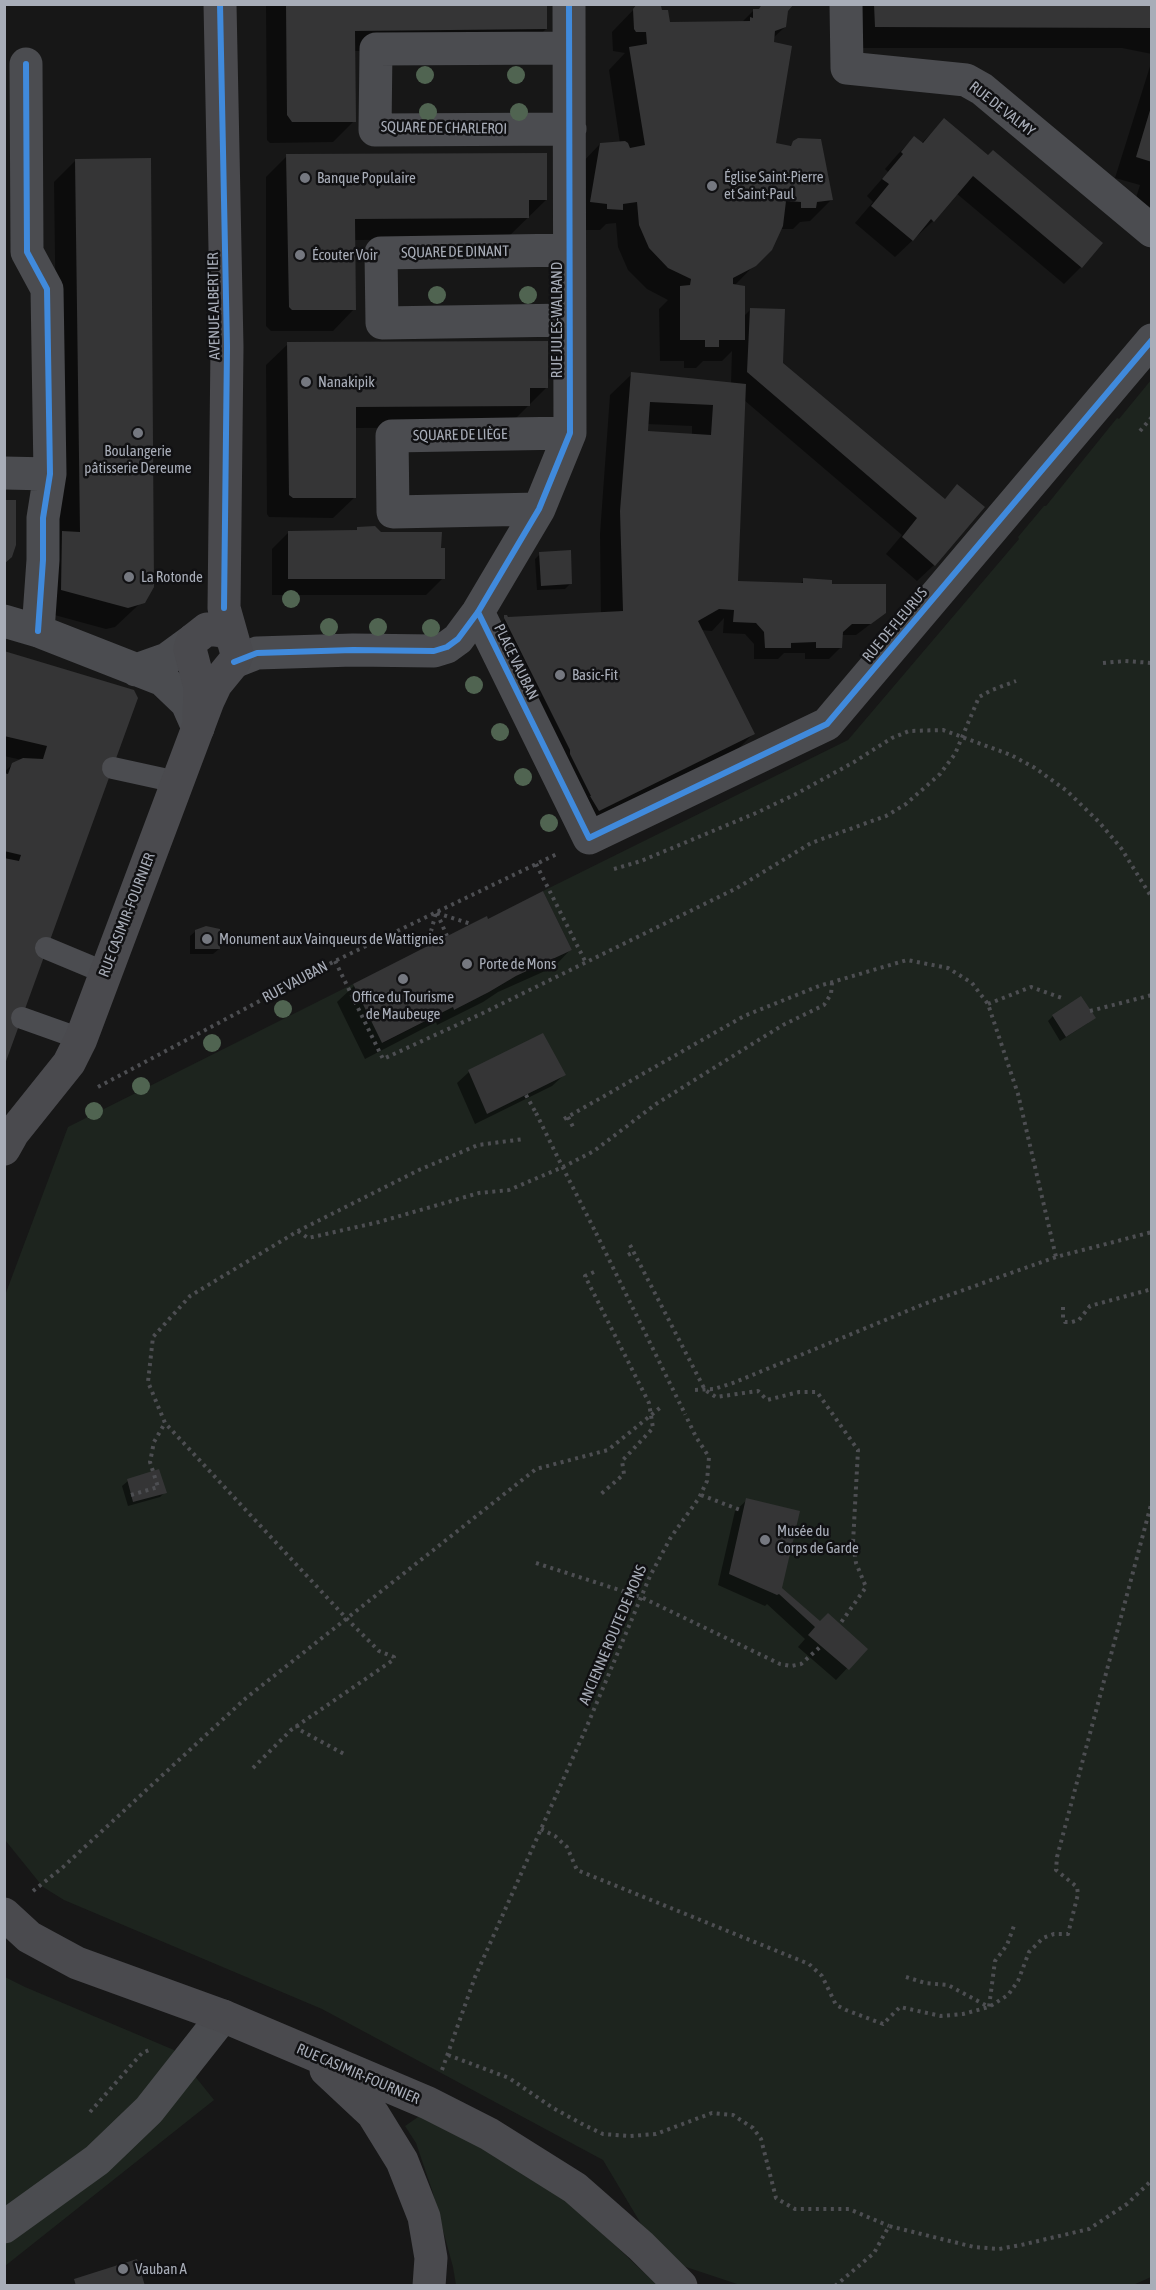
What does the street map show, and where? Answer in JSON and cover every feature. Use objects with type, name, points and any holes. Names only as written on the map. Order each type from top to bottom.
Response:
[{"type":"main road","name":"AVENUE ALBERT IER","points":[[198,728],[201,700],[223,645],[226,347],[220,4]]},
{"type":"main road","name":"RUE CASIMIR-FOURNIER","points":[[7,1137],[69,1063],[81,1039],[198,728]]},
{"type":"main road","name":"RUE CASIMIR-FOURNIER","points":[[17,1904],[29,1937],[77,1963],[223,2016],[428,2103],[489,2134],[575,2188],[641,2246],[681,2286]]},
{"type":"main road","points":[[307,2052],[373,2114],[402,2161],[424,2217],[431,2258],[429,2286]]},
{"type":"street","name":"RUE JULES-WALRAND","points":[[478,612],[539,509],[570,433],[569,4]]},
{"type":"street","name":"RUE DE VALMY","points":[[846,4],[847,68],[966,81],[982,89],[1152,231]]},
{"type":"street","name":"SQUARE DE CHARLEROI","points":[[569,48],[376,49],[375,130],[570,129]]},
{"type":"street","points":[[26,64],[27,252],[47,288],[50,474],[43,518],[38,632]]},
{"type":"street","name":"SQUARE DE DINANT","points":[[569,250],[381,253],[382,323],[569,320]]},
{"type":"street","name":"RUE DE FLEURUS","points":[[589,838],[827,724],[1152,340]]},
{"type":"street","name":"SQUARE DE LIÈGE","points":[[539,509],[393,512],[392,436],[570,433]]},
{"type":"street","points":[[4,473],[50,474]]},
{"type":"street","name":"PLACE VAUBAN","points":[[223,645],[434,651],[447,647],[458,639],[478,612],[589,838]]},
{"type":"street","points":[[4,621],[163,680],[187,703],[198,728]]},
{"type":"street","points":[[136,670],[167,659],[223,645]]},
{"type":"street","points":[[4,2227],[97,2160],[149,2110],[223,2016]]},
{"type":"lane","points":[[112,768],[177,782]]},
{"type":"lane","points":[[46,948],[106,973]]},
{"type":"lane","points":[[22,1018],[81,1039]]},
{"type":"path","points":[[1140,431],[1152,417]]},
{"type":"path","points":[[1103,663],[1125,661],[1152,663]]},
{"type":"path","points":[[335,961],[383,1059],[483,1013],[737,888],[811,843],[886,816],[906,804],[940,774],[955,754],[979,697],[1016,681]]},
{"type":"path","points":[[624,867],[756,813],[796,794],[892,738],[909,731],[943,730],[1011,755],[1035,768],[1067,791],[1100,822],[1121,848],[1152,898]]},
{"type":"path","points":[[536,864],[585,961]]},
{"type":"path","points":[[436,913],[471,924]]},
{"type":"path","points":[[436,913],[447,936]]},
{"type":"path","points":[[427,946],[436,913]]},
{"type":"path","points":[[573,1127],[566,1118],[744,1016],[832,983],[907,960],[948,968],[972,982],[988,1004],[1018,1094],[1056,1257]]},
{"type":"path","points":[[298,1231],[308,1238],[379,1222],[479,1193],[509,1190],[563,1167],[594,1151],[656,1104],[748,1046],[783,1025],[824,1005],[831,994],[832,983]]},
{"type":"path","points":[[988,1004],[1031,987],[1062,998]]},
{"type":"path","points":[[1090,1011],[1152,995]]},
{"type":"path","points":[[253,1768],[297,1725],[393,1660],[393,1655],[379,1651],[347,1619],[239,1500],[165,1423],[148,1382],[153,1338],[190,1296],[298,1231],[419,1170],[478,1144],[524,1139]]},
{"type":"path","points":[[695,1390],[705,1390],[733,1383],[924,1304],[1056,1257],[1152,1232]]},
{"type":"path","points":[[630,1245],[705,1390],[716,1397],[758,1391],[767,1400],[799,1392],[817,1392],[858,1450],[853,1544],[856,1563],[866,1587],[840,1624]]},
{"type":"path","points":[[628,1256],[634,1252]]},
{"type":"path","points":[[594,1272],[585,1276],[648,1403],[653,1428],[622,1461],[624,1474],[601,1494]]},
{"type":"path","points":[[1063,1307],[1065,1322],[1072,1322],[1079,1320],[1090,1306],[1152,1289]]},
{"type":"path","points":[[17,1904],[63,1868],[246,1698],[536,1469],[608,1450],[661,1407]]},
{"type":"path","points":[[131,1495],[158,1487],[150,1462],[154,1442],[165,1423]]},
{"type":"path","points":[[700,1495],[743,1511]]},
{"type":"path","points":[[541,1829],[555,1836],[567,1847],[577,1870],[808,1964],[822,1976],[836,2005],[846,2010],[883,2024],[900,2007],[941,2016],[963,2014],[989,2007],[1008,1995],[1018,1980],[1029,1952],[1043,1938],[1054,1934],[1068,1934],[1078,1894],[1077,1887],[1056,1870],[1057,1857],[1152,1501]]},
{"type":"path","points":[[536,1563],[641,1597],[780,1664],[791,1666],[801,1664],[821,1646]]},
{"type":"path","points":[[297,1725],[298,1729],[346,1755]]},
{"type":"path","points":[[989,2007],[995,1961],[1007,1945],[1015,1923]]},
{"type":"path","points":[[906,1977],[925,1983],[948,1985],[989,2007]]},
{"type":"path","points":[[448,2055],[508,2078],[561,2113],[603,2134],[630,2136],[656,2134],[711,2113],[733,2115],[744,2121],[761,2139],[776,2198],[795,2209],[849,2209],[889,2226],[974,2247],[999,2249],[1089,2229],[1126,2204],[1152,2180]]},
{"type":"path","points":[[835,2286],[874,2253],[889,2226]]},
{"type":"shaded area","points":[[1151,380],[1151,2277],[1131,2286],[743,2286],[662,2259],[603,2160],[322,2009],[64,1900],[43,1887],[5,1840],[4,1298],[68,1127],[353,984],[383,1043],[572,950],[543,891],[848,740]]},
{"type":"shaded area","points":[[5,1977],[174,2050],[214,2100],[5,2266]]},
{"type":"shaded area","points":[[421,2115],[529,2171],[581,2213],[657,2285],[456,2285],[432,2190],[416,2143],[405,2126]]},
{"type":"building","points":[[286,4],[547,4],[547,29],[355,31],[356,122],[292,122],[287,115]]},
{"type":"building","name":"Église Saint-Pierre et Saint-Paul","points":[[637,4],[661,6],[662,10],[668,10],[670,22],[750,21],[750,17],[753,18],[753,9],[759,9],[762,4],[794,4],[788,11],[786,27],[775,31],[774,42],[792,46],[776,143],[791,146],[798,138],[821,139],[833,200],[817,202],[816,208],[801,208],[801,202],[786,201],[783,226],[772,250],[756,266],[733,278],[733,284],[745,286],[745,340],[719,340],[719,347],[705,347],[705,340],[680,340],[680,286],[690,285],[691,279],[668,268],[649,248],[639,225],[637,202],[623,204],[623,210],[607,209],[607,204],[590,202],[600,143],[625,141],[630,148],[645,145],[629,47],[647,44],[646,32],[636,32],[634,29],[633,9]]},
{"type":"building","points":[[874,4],[1152,4],[1152,28],[875,27]]},
{"type":"building","points":[[1152,107],[1152,162],[1136,157]]},
{"type":"building","points":[[944,118],[988,155],[993,150],[1103,243],[1082,268],[973,176],[934,222],[931,219],[913,241],[871,206],[889,184],[882,179],[903,154],[901,152],[914,136],[923,143]]},
{"type":"building","points":[[547,153],[547,200],[529,200],[529,218],[355,219],[356,310],[292,310],[289,307],[286,154]]},
{"type":"building","points":[[151,158],[154,587],[145,603],[128,608],[61,590],[62,531],[80,532],[75,159]]},
{"type":"building","points":[[750,308],[785,309],[783,363],[945,499],[957,484],[985,507],[935,566],[902,537],[917,518],[747,372]]},
{"type":"building","points":[[548,341],[548,388],[530,388],[530,406],[356,407],[356,498],[293,498],[289,495],[287,342]]},
{"type":"building","points":[[631,372],[746,384],[738,581],[803,583],[803,578],[832,580],[832,584],[886,584],[886,613],[871,624],[852,624],[843,632],[842,648],[816,648],[816,642],[791,643],[791,648],[765,648],[764,632],[756,623],[733,622],[734,610],[719,609],[698,621],[755,734],[599,811],[504,615],[508,617],[623,611],[620,511]],"holes":[[[650,402],[713,405],[711,435],[648,431]]]},
{"type":"building","points":[[4,500],[16,500],[16,545],[12,557],[4,564]]},
{"type":"building","points":[[375,526],[381,532],[442,532],[441,548],[445,548],[445,579],[288,579],[288,531],[357,530],[357,527]]},
{"type":"building","points":[[571,550],[572,584],[541,586],[539,552]]},
{"type":"building","points":[[4,651],[134,690],[138,698],[5,1064],[4,858],[19,861],[21,855],[4,851],[4,773],[8,774],[12,763],[23,758],[43,759],[47,746],[4,736]]},
{"type":"building","name":"Porte de Mons","points":[[543,891],[572,950],[516,976],[454,1010],[453,1007],[382,1043],[353,984],[487,916],[488,919]]},
{"type":"building","name":"Monument aux Vainqueurs de Wattignies","points":[[206,926],[220,929],[220,949],[195,949],[195,930]]},
{"type":"building","points":[[1081,996],[1096,1018],[1066,1037],[1052,1015]]},
{"type":"building","points":[[543,1033],[566,1075],[487,1114],[468,1070]]},
{"type":"building","points":[[159,1469],[167,1493],[133,1502],[127,1479]]},
{"type":"building","name":"Musée du Corps de Garde","points":[[746,1498],[800,1511],[782,1588],[820,1621],[828,1613],[868,1649],[849,1670],[808,1635],[815,1627],[779,1594],[729,1574]]},
{"type":"building","name":"Vauban A","points":[[137,2259],[145,2286],[76,2286],[74,2279]]},
{"type":"cycle path","points":[[220,4],[227,347],[224,608]]},
{"type":"cycle path","points":[[234,662],[257,653],[353,650],[434,651],[447,647],[458,639],[478,612],[539,509],[570,433],[569,4]]},
{"type":"cycle path","points":[[26,64],[27,252],[47,289],[50,474],[43,518],[43,560],[38,631]]},
{"type":"cycle path","points":[[478,612],[589,838],[827,724],[1152,340]]},
{"type":"place","name":"Banque Populaire","points":[[305,178]]},
{"type":"place","name":"Église Saint-Pierre et Saint-Paul","points":[[712,186]]},
{"type":"place","name":"Écouter Voir","points":[[300,255]]},
{"type":"place","name":"Nanakipik","points":[[306,382]]},
{"type":"place","name":"Boulangerie pâtisserie Dereume","points":[[138,433]]},
{"type":"place","name":"La Rotonde","points":[[129,577]]},
{"type":"place","name":"Basic-Fit","points":[[560,675]]},
{"type":"place","name":"Monument aux Vainqueurs de Wattignies","points":[[207,939]]},
{"type":"place","name":"Porte de Mons","points":[[467,964]]},
{"type":"place","name":"Office du Tourisme de Maubeuge","points":[[403,979]]},
{"type":"place","name":"Musée du Corps de Garde","points":[[765,1540]]},
{"type":"place","name":"Vauban A","points":[[123,2269]]}]
